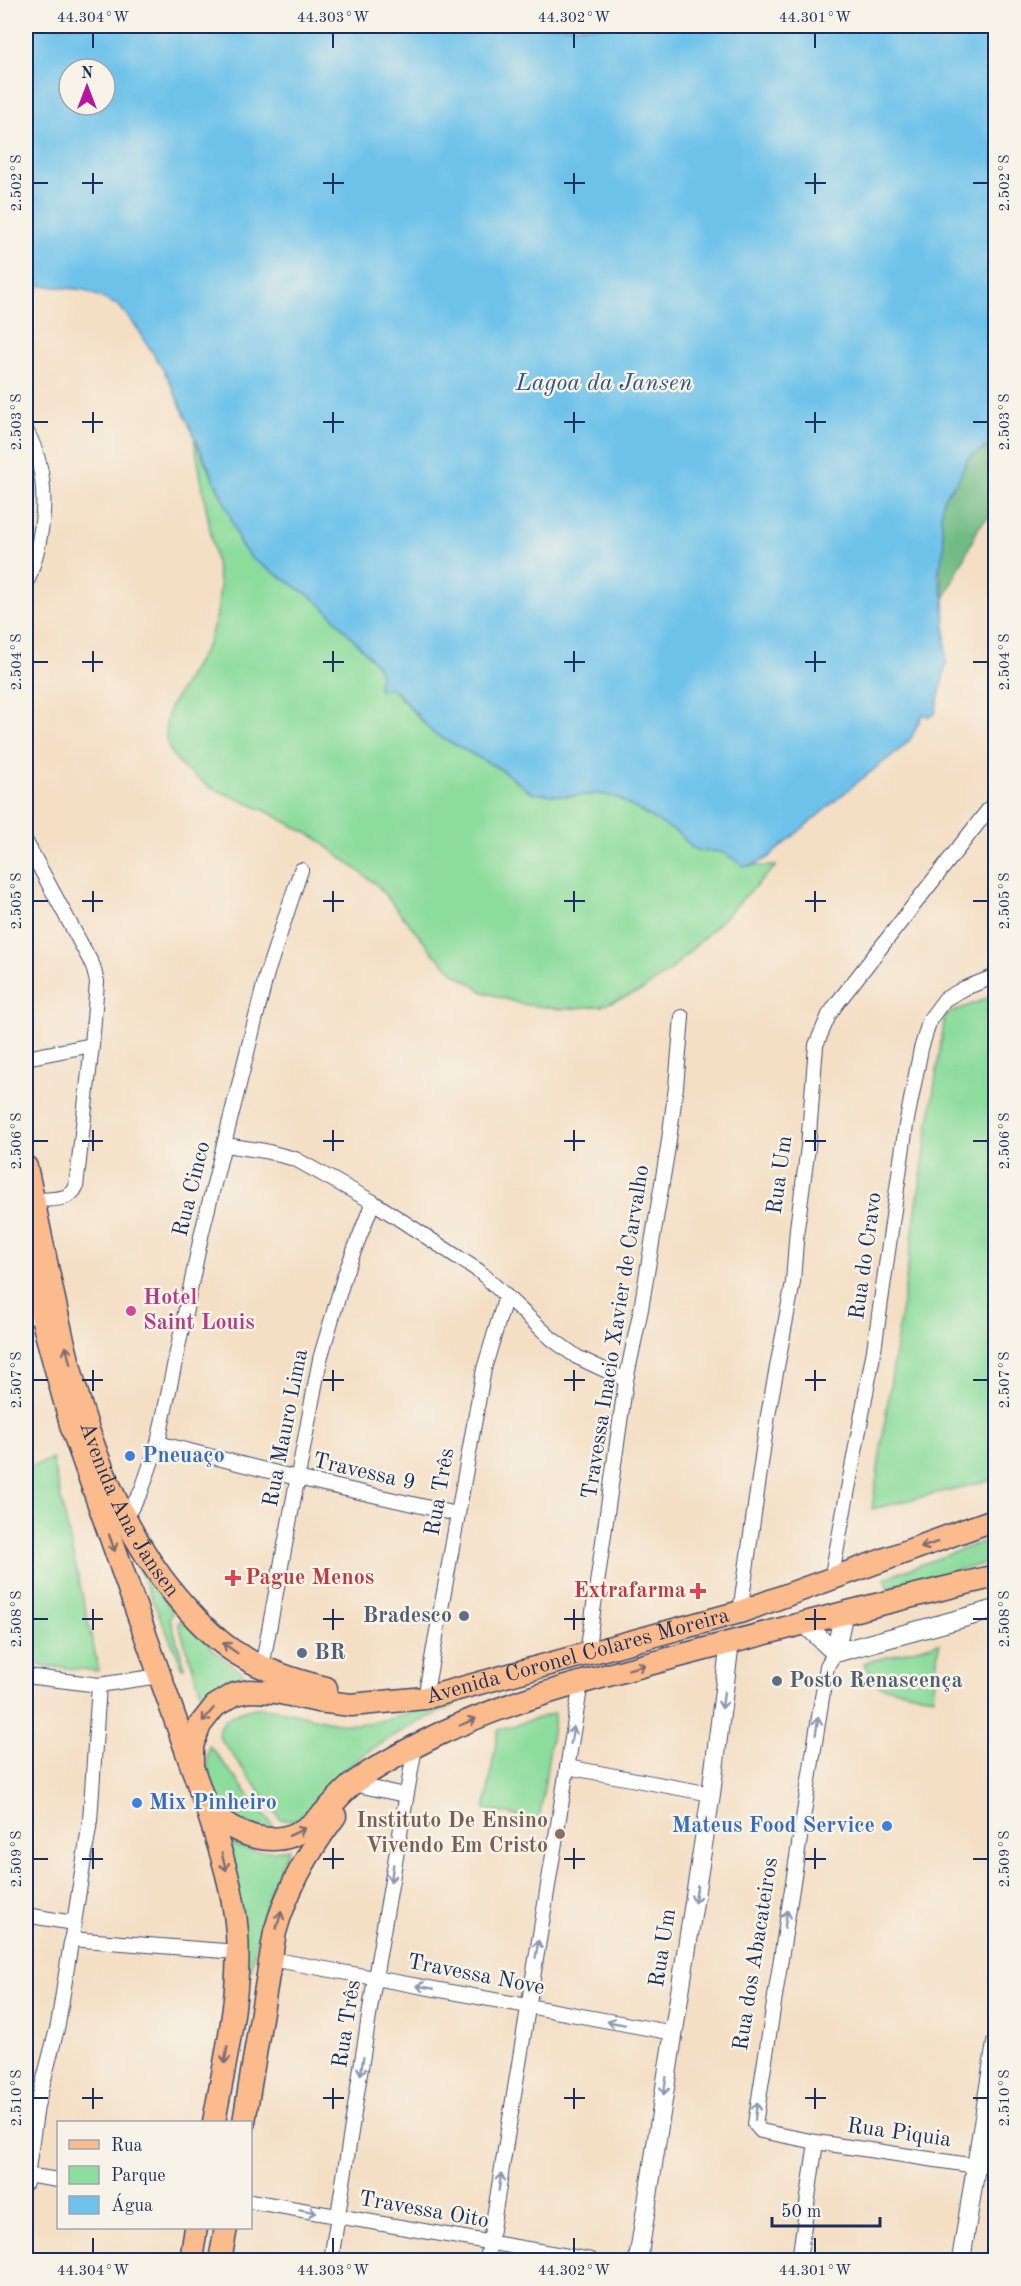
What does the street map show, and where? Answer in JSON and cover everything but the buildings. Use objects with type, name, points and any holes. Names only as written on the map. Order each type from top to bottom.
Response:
[{"type":"main road","name":"Avenida Ana Jansen","points":[[26,1167],[76,1385],[108,1480],[125,1518],[144,1552],[165,1582],[196,1619],[230,1649],[262,1667],[292,1679],[333,1690],[415,1700]]},
{"type":"main road","name":"Avenida Ana Jansen","points":[[26,1245],[33,1315],[207,1809],[224,1859],[231,1890],[237,1952],[235,2001],[214,2121]]},
{"type":"main road","name":"Avenida Coronel Colares Moreira","points":[[192,1767],[192,1746],[200,1725],[215,1706],[235,1694],[249,1691],[276,1692],[351,1705],[415,1700],[740,1612],[992,1521]]},
{"type":"main road","name":"Avenida Coronel Colares Moreira","points":[[207,1809],[228,1826],[244,1835],[272,1839],[289,1836],[310,1826],[338,1796],[357,1781],[415,1747],[498,1709],[580,1683],[730,1642],[996,1576]]},
{"type":"main road","points":[[244,2121],[281,1912],[308,1856],[339,1811],[362,1786],[415,1747]]},
{"type":"main road","points":[[191,2260],[196,2229]]},
{"type":"main road","points":[[220,2260],[226,2229]]},
{"type":"street","points":[[26,430],[34,448],[43,483],[44,517],[36,558],[26,585]]},
{"type":"street","name":"Rua Um","points":[[740,1612],[768,1415],[793,1282],[797,1228],[811,1122],[815,1058],[820,1032],[828,1015],[996,800]]},
{"type":"street","points":[[26,842],[93,966],[97,982],[92,1045],[74,1193],[67,1197],[33,1200]]},
{"type":"street","name":"Rua Cinco","points":[[125,1518],[141,1492],[158,1443],[202,1232],[267,973],[302,870]]},
{"type":"street","name":"Rua do Cravo","points":[[831,1580],[874,1350],[906,1125],[921,1049],[930,1019],[945,999],[964,988],[996,976]]},
{"type":"street","name":"Travessa Inacio Xavier de Carvalho","points":[[587,1654],[626,1380],[641,1309],[668,1147],[682,1017]]},
{"type":"street","points":[[26,1058],[92,1045]]},
{"type":"street","points":[[225,1145],[265,1151],[295,1159],[373,1202],[459,1257],[506,1296],[552,1339],[577,1357],[626,1380]]},
{"type":"street","name":"Rua Mauro Lima","points":[[262,1667],[320,1359],[345,1274],[373,1202]]},
{"type":"street","name":"Rua Três","points":[[415,1700],[457,1514],[484,1369],[506,1296]]},
{"type":"street","name":"Travessa 9","points":[[158,1443],[297,1478],[457,1514]]},
{"type":"street","points":[[804,1623],[835,1653],[996,1609]]},
{"type":"street","name":"Rua dos Abacateiros","points":[[816,2142],[761,2132],[756,2128],[755,2118],[827,1666],[835,1653],[844,1612]]},
{"type":"street","name":"Rua Um","points":[[638,2260],[711,1794],[730,1642]]},
{"type":"street","points":[[26,1676],[99,1685],[159,1676]]},
{"type":"street","points":[[488,2260],[580,1683]]},
{"type":"street","points":[[57,2180],[26,2177],[37,2106],[58,2025],[90,1821],[99,1685]]},
{"type":"street","name":"Rua Três","points":[[332,2260],[375,1978],[415,1747]]},
{"type":"street","points":[[567,1767],[711,1794]]},
{"type":"street","points":[[362,1786],[405,1795]]},
{"type":"street","points":[[26,1915],[73,1923]]},
{"type":"street","points":[[71,1939],[237,1952]]},
{"type":"street","name":"Travessa Nove","points":[[271,1959],[674,2033]]},
{"type":"street","points":[[961,2260],[996,2043]]},
{"type":"street","points":[[799,2260],[816,2142]]},
{"type":"street","name":"Rua Piquia","points":[[816,2142],[976,2166]]},
{"type":"street","name":"Travessa Oito","points":[[252,2201],[591,2260]]},
{"type":"green space","points":[[995,434],[995,510],[979,527],[944,599],[939,564],[944,547],[941,516],[943,499],[958,480],[968,458],[987,447]]},
{"type":"green space","points":[[194,439],[228,510],[240,544],[251,558],[324,607],[376,664],[381,675],[378,684],[394,691],[433,733],[500,769],[532,793],[566,796],[600,794],[616,797],[680,834],[691,847],[701,851],[717,851],[726,854],[744,866],[776,866],[670,971],[639,992],[601,1006],[560,1009],[521,1004],[484,992],[457,975],[434,954],[378,886],[316,838],[268,812],[210,787],[183,768],[171,753],[166,739],[166,723],[170,707],[208,644],[217,614],[220,586]]},
{"type":"green space","points":[[995,995],[995,1479],[872,1509],[945,1015]]},
{"type":"green space","points":[[52,1459],[99,1671],[26,1664],[26,1468]]},
{"type":"green space","points":[[995,1537],[995,1561],[888,1588],[885,1578]]},
{"type":"green space","points":[[137,1566],[173,1611],[170,1619],[185,1667],[183,1668]]},
{"type":"green space","points":[[182,1620],[224,1659],[243,1673],[242,1675],[203,1698],[178,1623]]},
{"type":"green space","points":[[939,1643],[933,1697],[879,1686],[864,1663]]},
{"type":"green space","points":[[451,1700],[453,1706],[407,1728],[364,1755],[338,1776],[306,1811],[293,1821],[280,1819],[220,1738],[219,1733],[219,1728],[224,1722],[237,1712],[253,1708],[269,1708],[323,1720],[357,1724],[392,1718]]},
{"type":"green space","points":[[555,1713],[539,1821],[485,1809],[498,1730]]},
{"type":"green space","points":[[209,1745],[275,1828],[246,1823],[223,1809],[210,1783],[207,1763]]},
{"type":"green space","points":[[228,1841],[257,1851],[289,1849],[275,1878],[265,1908],[251,1970],[246,1969]]},
{"type":"water","name":"Lagoa da Jansen","points":[[26,26],[995,26],[995,434],[987,447],[968,458],[958,480],[943,499],[941,516],[944,547],[938,575],[944,599],[946,665],[935,714],[929,717],[923,714],[911,738],[903,747],[766,859],[753,865],[744,866],[726,854],[717,851],[701,851],[691,847],[680,834],[616,797],[600,794],[566,796],[532,793],[500,769],[433,733],[397,692],[389,688],[379,690],[381,675],[376,664],[324,607],[251,558],[240,544],[228,510],[167,376],[138,329],[119,306],[85,290],[26,284]]},
{"type":"place","name":"Hotel Saint Louis","points":[[131,1311]]},
{"type":"place","name":"Pneuaço","points":[[130,1456]]},
{"type":"place","name":"Pague Menos","points":[[233,1578]]},
{"type":"place","name":"Extrafarma","points":[[698,1591]]},
{"type":"place","name":"Bradesco","points":[[464,1616]]},
{"type":"place","name":"BR","points":[[302,1653]]},
{"type":"place","name":"Posto Renascença","points":[[777,1681]]},
{"type":"place","name":"Mix Pinheiro","points":[[137,1803]]},
{"type":"place","name":"Mateus Food Service","points":[[887,1826]]},
{"type":"place","name":"Instituto De Ensino Vivendo Em Cristo","points":[[560,1834]]}]
